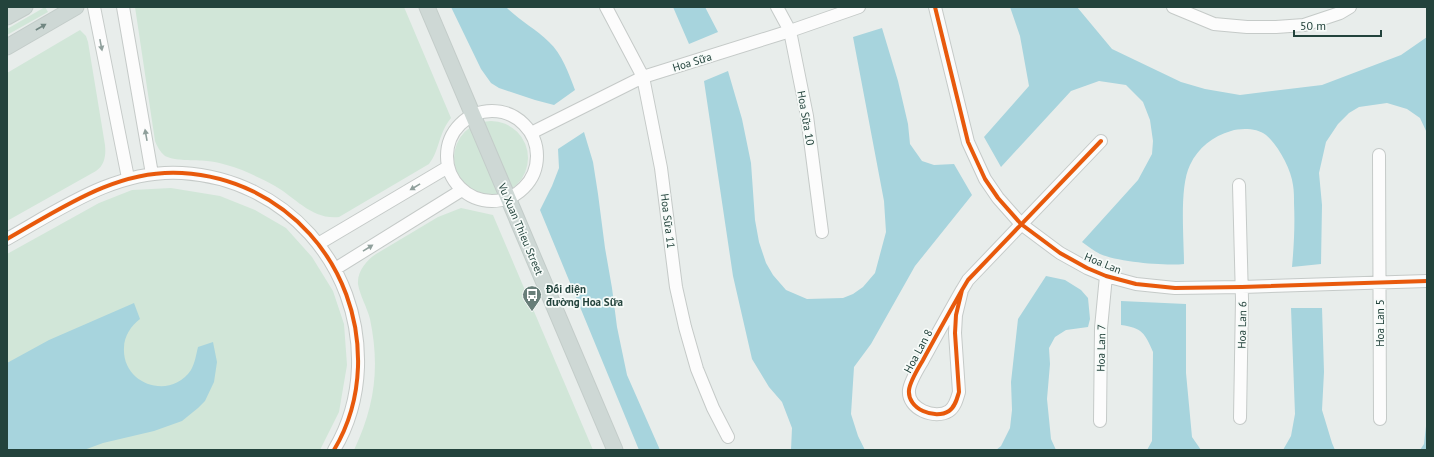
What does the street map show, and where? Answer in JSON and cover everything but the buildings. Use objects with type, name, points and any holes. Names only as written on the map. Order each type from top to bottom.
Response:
[{"type":"main road","points":[[7,17],[24,7]]},
{"type":"main road","points":[[7,47],[76,7]]},
{"type":"main road","name":"Vu Xuan Thieu Street","points":[[426,7],[615,450]]},
{"type":"street","points":[[94,7],[128,178]]},
{"type":"street","points":[[122,7],[152,174]]},
{"type":"street","name":"Hoa Sữa 11","points":[[606,7],[643,77],[661,168],[676,287],[685,327],[697,369],[712,408],[728,437]]},
{"type":"street","name":"Hoa Sữa 10","points":[[777,7],[790,31],[807,116],[822,232]]},
{"type":"street","name":"Hoa Sữa","points":[[531,133],[643,77],[790,31],[859,7]]},
{"type":"street","name":"Hoa Lan","points":[[935,7],[968,142],[985,179],[998,198],[1021,224],[1060,253],[1087,268],[1106,276],[1136,284],[1175,288],[1427,281]]},
{"type":"street","points":[[1173,7],[1214,24],[1246,27],[1276,27],[1304,26],[1340,13],[1350,7]]},
{"type":"street","points":[[485,111],[499,111],[511,115],[522,122],[531,133],[536,145],[538,158],[535,171],[529,183],[520,192],[508,199],[493,202],[482,201],[471,197],[462,190],[451,175],[448,167],[447,155],[449,143],[454,132],[460,125],[473,115],[485,111]]},
{"type":"street","name":"Hoa Lan 8","points":[[962,290],[956,315],[955,333],[959,392],[957,400],[950,410],[939,414],[921,410],[916,408],[911,402],[909,388],[919,368],[962,290],[968,280],[1101,141]]},
{"type":"street","name":"Hoa Lan 5","points":[[1379,155],[1380,419]]},
{"type":"street","points":[[318,244],[448,167]]},
{"type":"street","points":[[7,239],[96,189],[128,178],[152,174],[182,172],[211,176],[239,185],[266,197],[290,214],[311,234],[329,257],[344,286],[354,317],[358,349],[357,381],[350,413],[334,450]]},
{"type":"street","name":"Hoa Lan 6","points":[[1239,185],[1242,287],[1240,418]]},
{"type":"street","points":[[335,269],[462,190]]},
{"type":"street","name":"Hoa Lan 7","points":[[1100,421],[1101,328],[1106,276]]},
{"type":"green space","points":[[45,7],[48,12],[7,35],[7,29]]},
{"type":"green space","points":[[135,7],[404,7],[451,118],[444,130],[433,159],[429,164],[339,217],[329,217],[312,212],[283,191],[242,170],[225,164],[169,158],[162,153],[155,141]]},
{"type":"green space","points":[[80,30],[86,36],[88,42],[105,145],[105,156],[103,163],[96,171],[7,221],[7,73]]},
{"type":"green space","points":[[491,121],[505,124],[517,132],[525,144],[528,158],[525,172],[517,184],[505,192],[491,195],[477,192],[465,184],[457,172],[454,158],[457,144],[465,132],[477,124]]},
{"type":"green space","points":[[171,188],[220,196],[255,210],[286,228],[312,257],[333,291],[344,324],[347,365],[339,412],[320,450],[7,450],[7,254],[99,203],[132,190]]},
{"type":"green space","points":[[461,208],[493,215],[593,450],[354,450],[367,418],[374,386],[375,370],[375,354],[370,319],[358,284],[361,270],[369,259],[376,254],[438,217]]},
{"type":"water","points":[[451,7],[506,7],[544,37],[554,47],[565,64],[575,90],[554,105],[499,88],[491,83],[481,69]]},
{"type":"water","points":[[673,7],[705,7],[718,32],[689,44]]},
{"type":"water","points":[[1010,7],[1077,7],[1112,49],[1181,82],[1205,89],[1240,95],[1322,85],[1401,55],[1427,37],[1427,133],[1420,118],[1407,109],[1387,103],[1359,107],[1349,113],[1338,124],[1326,142],[1319,173],[1322,205],[1321,264],[1292,267],[1294,196],[1290,172],[1271,139],[1258,131],[1249,129],[1231,131],[1212,139],[1197,153],[1190,165],[1184,186],[1183,199],[1184,264],[1142,263],[1108,257],[1098,253],[1082,242],[1138,180],[1152,154],[1153,141],[1150,120],[1143,102],[1126,85],[1099,81],[1071,91],[1001,167],[984,137],[1029,86],[1020,36]]},
{"type":"water","points":[[882,28],[898,81],[908,124],[910,144],[922,161],[934,165],[954,164],[972,195],[915,266],[871,344],[854,367],[851,414],[858,436],[865,450],[791,450],[792,428],[782,402],[769,387],[752,359],[733,276],[704,81],[728,71],[742,119],[751,163],[755,220],[759,242],[766,263],[773,275],[786,290],[807,299],[843,298],[853,294],[863,287],[875,273],[886,232],[884,201],[853,37]]},
{"type":"water","points":[[584,132],[593,162],[617,327],[627,375],[660,450],[639,450],[540,210],[559,168],[558,149]]},
{"type":"water","points":[[1046,276],[1065,280],[1081,290],[1088,298],[1090,319],[1088,327],[1066,330],[1055,337],[1049,348],[1050,364],[1047,399],[1051,439],[1056,450],[996,450],[1001,446],[1010,428],[1012,410],[1011,382],[1018,319]]},
{"type":"water","points":[[1121,301],[1186,304],[1186,373],[1192,437],[1201,450],[1147,450],[1152,441],[1153,352],[1148,340],[1142,332],[1128,326],[1121,325]]},
{"type":"water","points":[[134,303],[140,319],[129,332],[124,344],[125,361],[131,371],[139,379],[149,384],[160,386],[171,385],[182,379],[191,370],[198,347],[213,342],[217,362],[214,382],[205,401],[182,421],[154,431],[103,443],[84,450],[7,450],[7,363],[49,340]]},
{"type":"water","points":[[1291,308],[1322,308],[1324,372],[1322,410],[1335,450],[1283,450],[1291,436],[1295,414]]},
{"type":"water","points":[[1427,417],[1427,450],[1420,450],[1424,444]]},
{"type":"cycle path","points":[[935,7],[968,142],[985,179],[998,198],[1021,224],[1060,253],[1087,268],[1106,276],[1136,284],[1175,288],[1427,281]]},
{"type":"cycle path","points":[[962,290],[956,315],[955,333],[959,392],[957,400],[949,411],[943,413],[937,414],[923,411],[912,403],[909,390],[910,386],[917,370],[962,290],[968,280],[1101,141]]},
{"type":"cycle path","points":[[7,239],[69,203],[91,193],[135,177],[158,173],[182,173],[219,179],[253,192],[284,210],[310,234],[331,262],[346,294],[356,330],[358,367],[354,399],[348,420],[334,450]]},
{"type":"place","name":"Đối diện đường Hoa Sữa","points":[[532,312]]}]
